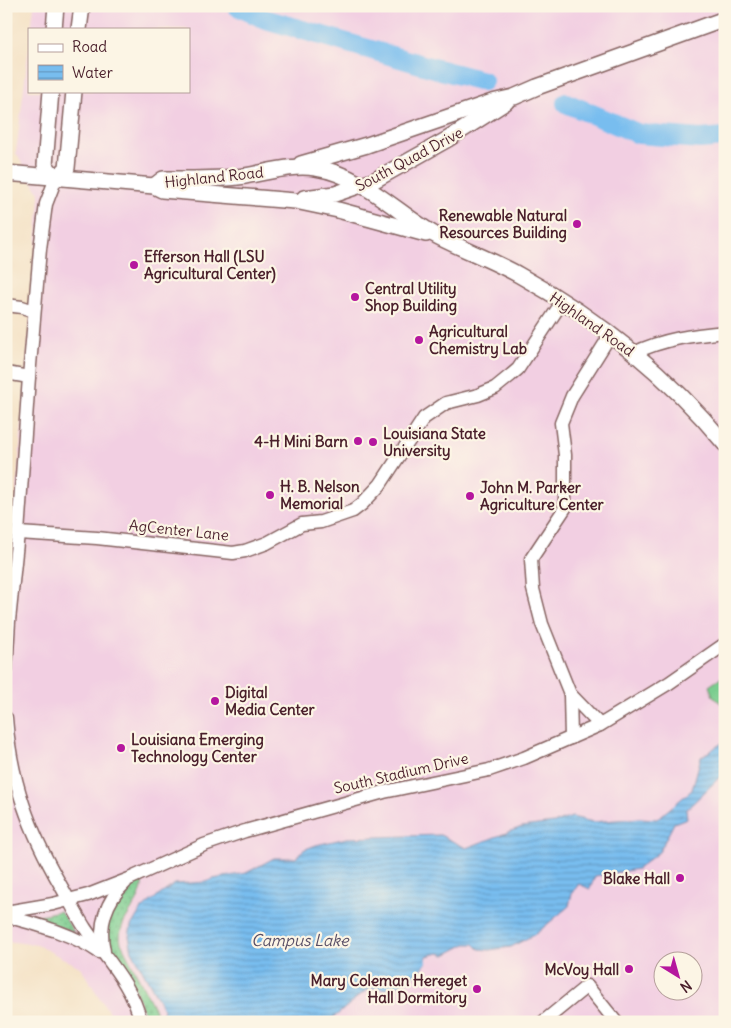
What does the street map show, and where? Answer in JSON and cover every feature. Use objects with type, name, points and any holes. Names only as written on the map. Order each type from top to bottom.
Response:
[{"type":"street","points":[[54,28],[56,6]]},
{"type":"street","points":[[80,28],[82,6]]},
{"type":"street","name":"South Quad Drive","points":[[292,167],[367,145],[492,102],[514,97],[537,87],[725,20]]},
{"type":"street","points":[[50,92],[46,165],[56,178]]},
{"type":"street","points":[[6,671],[8,621],[18,533],[34,311],[46,204],[56,178],[67,168],[74,92]]},
{"type":"street","name":"South Quad Drive","points":[[295,201],[335,194],[363,186],[420,155],[496,110],[514,97]]},
{"type":"street","name":"Highland Road","points":[[154,186],[162,179],[244,176],[292,167],[318,168],[348,179],[363,186],[437,235],[513,272],[611,334],[659,374],[696,411],[725,444]]},
{"type":"street","name":"Highland Road","points":[[6,173],[154,186],[162,190],[295,201],[393,224],[420,233],[437,235]]},
{"type":"street","name":"AgCenter Lane","points":[[18,533],[97,538],[233,553],[267,543],[302,524],[321,522],[353,511],[380,485],[424,418],[446,403],[478,395],[495,388],[518,369],[562,302]]},
{"type":"street","points":[[6,305],[34,311]]},
{"type":"street","points":[[634,352],[678,337],[725,332]]},
{"type":"street","points":[[571,738],[570,694],[542,624],[533,588],[531,559],[565,508],[565,455],[561,423],[572,396],[611,334]]},
{"type":"street","points":[[6,373],[29,377]]},
{"type":"street","name":"South Stadium Drive","points":[[6,914],[53,904],[129,880],[204,846],[245,831],[384,792],[489,770],[524,758],[600,725],[670,684],[725,644]]},
{"type":"street","points":[[570,694],[600,725]]},
{"type":"street","points":[[6,718],[12,767],[23,805],[41,850],[82,924],[128,987],[141,1022]]},
{"type":"street","points":[[105,956],[102,937],[104,916],[118,890],[129,880]]},
{"type":"street","points":[[6,914],[53,929],[87,943],[105,956]]},
{"type":"street","points":[[542,1022],[586,986],[616,1022]]},
{"type":"shaded area","name":"Louisiana State University","points":[[34,6],[725,6],[725,1022],[115,1022],[80,967],[37,945],[6,941],[6,628],[40,195],[16,153],[28,54],[28,92],[190,92],[190,28],[31,28]]},
{"type":"green space","points":[[725,675],[725,707],[713,696],[709,686]]},
{"type":"green space","points":[[142,880],[142,889],[139,897],[122,926],[120,934],[121,943],[159,1018],[155,1022],[147,1022],[135,989],[108,943],[108,913],[126,889]]},
{"type":"green space","points":[[60,911],[74,932],[31,917]]},
{"type":"water","name":"Campus Lake","points":[[722,743],[725,747],[725,772],[686,810],[687,818],[674,823],[659,852],[637,869],[595,876],[590,889],[579,884],[572,893],[569,906],[537,933],[511,947],[489,950],[479,949],[474,944],[466,944],[445,955],[439,953],[427,956],[424,967],[408,979],[391,988],[367,990],[327,1022],[155,1022],[162,1016],[164,1010],[132,951],[129,936],[131,926],[140,911],[175,884],[206,882],[246,873],[274,858],[296,858],[303,850],[347,838],[440,835],[466,848],[522,827],[554,823],[572,817],[593,822],[639,818],[657,819],[692,790],[701,757]]},
{"type":"waterway","points":[[237,6],[265,19],[483,81]]},
{"type":"waterway","points":[[566,103],[639,134],[700,139],[725,137]]},
{"type":"place","name":"Renewable Natural Resources Building","points":[[577,224]]},
{"type":"place","name":"Efferson Hall (LSU Agricultural Center)","points":[[134,265]]},
{"type":"place","name":"Central Utility Shop Building","points":[[355,297]]},
{"type":"place","name":"Agricultural Chemistry Lab","points":[[419,340]]},
{"type":"place","name":"4-H Mini Barn","points":[[358,441]]},
{"type":"place","name":"Louisiana State University","points":[[373,442]]},
{"type":"place","name":"H. B. Nelson Memorial","points":[[270,495]]},
{"type":"place","name":"John M. Parker Agriculture Center","points":[[470,496]]},
{"type":"place","name":"Digital Media Center","points":[[215,701]]},
{"type":"place","name":"Louisiana Emerging Technology Center","points":[[121,748]]},
{"type":"place","name":"Blake Hall","points":[[680,878]]},
{"type":"place","name":"McVoy Hall","points":[[629,969]]},
{"type":"place","name":"Mary Coleman Hereget Hall Dormitory","points":[[477,989]]}]
